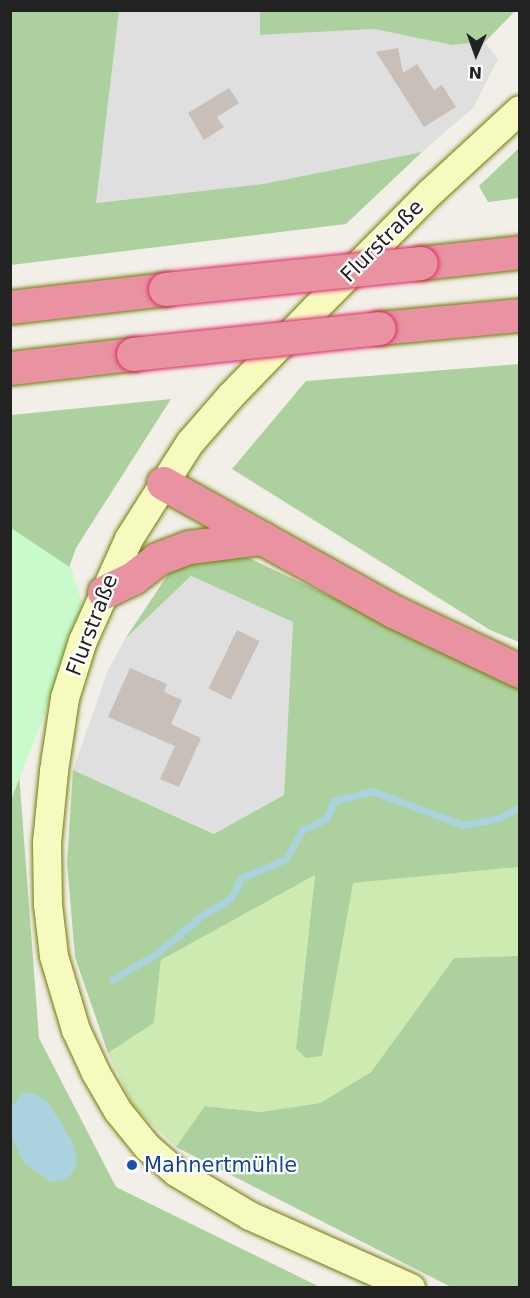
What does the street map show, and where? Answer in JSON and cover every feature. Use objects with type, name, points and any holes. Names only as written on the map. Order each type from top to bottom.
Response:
[{"type":"highway","points":[[10,307],[519,252]]},
{"type":"highway","points":[[10,368],[519,315]]},
{"type":"highway","points":[[484,320],[519,324]]},
{"type":"highway","points":[[163,483],[395,612],[519,671]]},
{"type":"highway","points":[[104,592],[133,578],[157,559],[189,547],[262,538]]},
{"type":"main road","name":"Flurstraße","points":[[411,1287],[286,1234],[250,1216],[176,1172],[148,1148],[118,1111],[96,1073],[76,1030],[54,956],[48,905],[47,843],[58,740],[72,672],[104,592],[129,539],[163,483],[190,443],[230,397],[430,193],[519,110]]},
{"type":"shaded area","points":[[119,11],[260,11],[260,35],[374,29],[452,45],[485,42],[498,59],[473,108],[422,152],[263,184],[95,203]]},
{"type":"shaded area","points":[[191,576],[293,622],[284,795],[215,834],[73,770],[108,670],[125,639]]},
{"type":"green space","points":[[260,10],[515,11],[485,42],[452,45],[374,29],[260,35]]},
{"type":"green space","points":[[10,11],[119,11],[96,203],[263,184],[422,152],[346,224],[11,265]]},
{"type":"green space","points":[[519,148],[519,198],[488,202],[479,186]]},
{"type":"green space","points":[[519,364],[519,642],[490,630],[232,469],[306,381]]},
{"type":"green space","points":[[171,399],[76,548],[40,650],[18,760],[39,1038],[116,1187],[320,1287],[11,1288],[11,415]]},
{"type":"green space","points":[[11,528],[71,568],[81,600],[82,619],[11,800]]},
{"type":"green space","points":[[234,551],[519,685],[519,867],[353,883],[322,1056],[306,1058],[296,1049],[315,875],[161,960],[154,1023],[108,1053],[75,957],[67,863],[73,770],[214,834],[284,795],[293,622],[191,576],[125,639],[171,570]]},
{"type":"green space","points":[[519,867],[519,956],[454,958],[371,1072],[320,1103],[261,1112],[206,1106],[176,1147],[134,1107],[108,1053],[154,1023],[161,960],[315,875],[296,1049],[321,1056],[352,883]]},
{"type":"green space","points":[[519,956],[519,1287],[451,1287],[176,1147],[205,1106],[261,1112],[320,1103],[371,1072],[454,958]]},
{"type":"water","points":[[23,1093],[32,1093],[46,1100],[73,1142],[77,1164],[68,1179],[52,1182],[24,1163],[10,1134],[11,1108]]},
{"type":"building","points":[[398,48],[403,73],[417,64],[434,90],[442,85],[456,107],[424,127],[376,52]]},
{"type":"building","points":[[229,88],[239,103],[217,117],[224,127],[204,140],[188,113]]},
{"type":"building","points":[[237,630],[259,641],[231,699],[209,688]]},
{"type":"building","points":[[130,668],[167,684],[164,692],[182,700],[171,724],[201,738],[179,787],[160,779],[175,746],[108,717]]},
{"type":"waterway","points":[[112,980],[157,953],[200,917],[231,898],[241,878],[286,859],[302,830],[326,819],[334,801],[372,791],[463,825],[499,818],[520,807]]},
{"type":"place","name":"Mahnertmühle","points":[[132,1165]]}]
